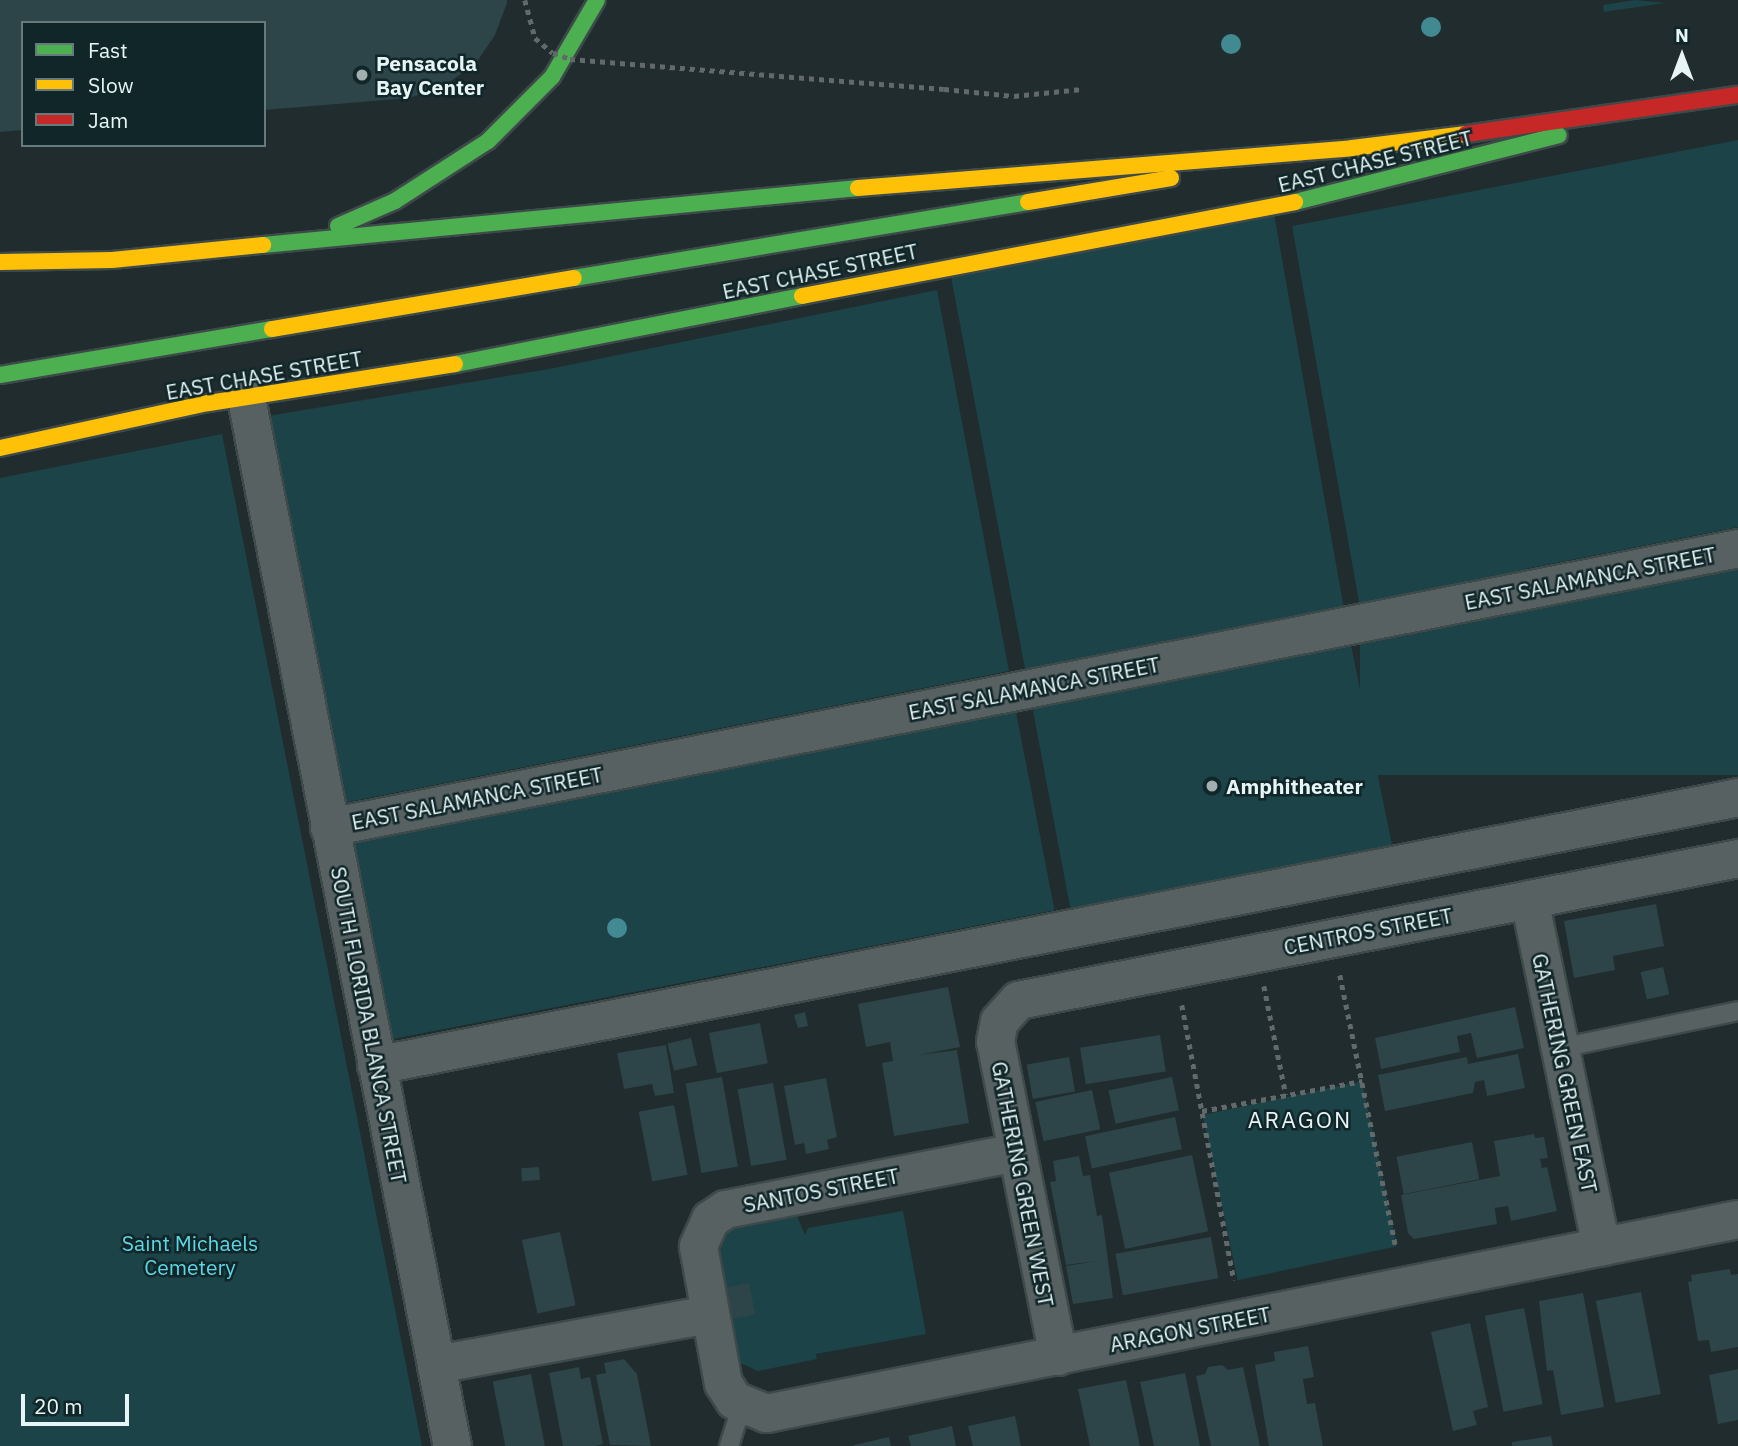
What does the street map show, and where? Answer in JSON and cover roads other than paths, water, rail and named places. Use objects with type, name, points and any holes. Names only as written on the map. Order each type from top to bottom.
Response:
[{"type":"main road","points":[[310,239],[395,201],[488,141],[552,77],[597,0]]},
{"type":"main road","name":"EAST CHASE STREET","points":[[0,376],[1352,148],[1643,111],[1738,95]]},
{"type":"main road","name":"EAST CHASE STREET","points":[[0,447],[246,398],[546,349],[949,266],[1273,208],[1373,186],[1643,111]]},
{"type":"main road","points":[[0,262],[113,260],[310,239],[1352,148]]},
{"type":"street","name":"SOUTH FLORIDA BLANCA STREET","points":[[246,398],[452,1446]]},
{"type":"street","name":"EAST SALAMANCA STREET","points":[[329,827],[1738,548]]},
{"type":"street","points":[[376,1065],[1738,797]]},
{"type":"street","name":"CENTROS STREET","points":[[1003,1014],[1018,1000],[1738,858]]},
{"type":"street","name":"GATHERING GREEN EAST","points":[[1528,899],[1601,1247]]},
{"type":"street","name":"GATHERING GREEN WEST","points":[[1003,1014],[995,1041],[1058,1356]]},
{"type":"street","name":"SANTOS STREET","points":[[708,1314],[698,1247],[702,1229],[725,1209],[1016,1152]]},
{"type":"street","name":"ARAGON STREET","points":[[742,1405],[766,1413],[1738,1219]]},
{"type":"street","points":[[436,1364],[708,1314],[723,1383],[742,1405]]},
{"type":"lane","points":[[1560,1048],[1738,1010]]},
{"type":"lane","points":[[729,1446],[742,1405]]},
{"type":"place","name":"Pensacola Bay Center","points":[[362,75]]},
{"type":"place","name":"Amphitheater","points":[[1212,786]]},
{"type":"district","name":"ARAGON","points":[[1300,1119]]},
{"type":"park label","name":"Saint Michaels Cemetery","points":[[190,1255]]}]
